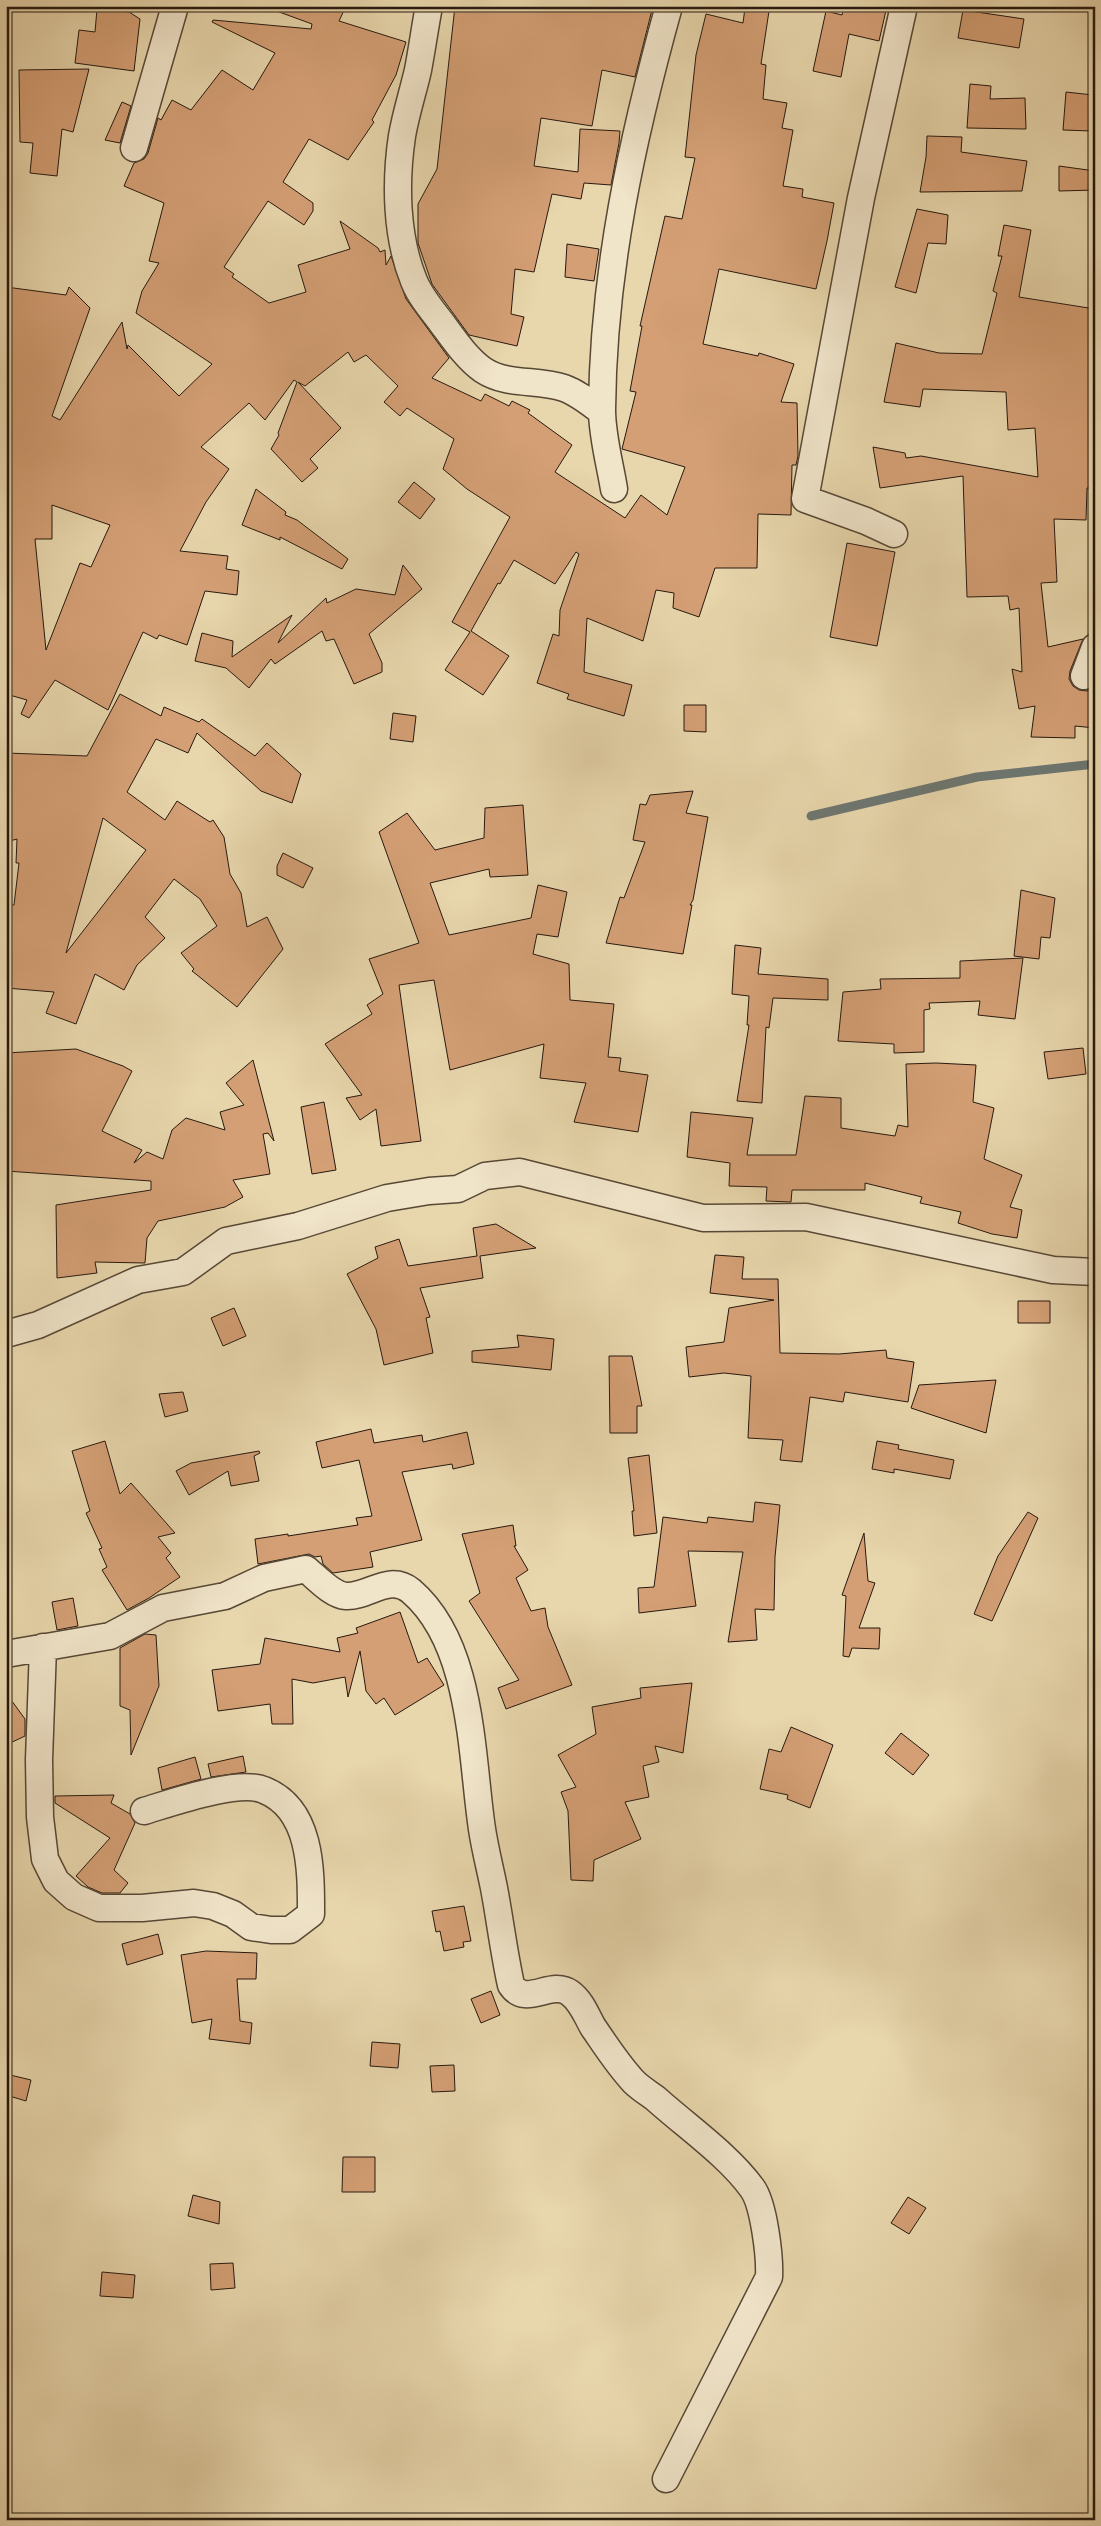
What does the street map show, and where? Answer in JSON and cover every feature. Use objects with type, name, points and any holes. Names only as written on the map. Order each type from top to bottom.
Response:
[{"type":"street","points":[[134,148],[175,6]]},
{"type":"street","points":[[429,6],[402,136],[398,173],[399,213],[405,255],[414,282],[423,299],[446,330],[483,370],[498,377],[562,388],[578,394],[602,412]]},
{"type":"street","points":[[614,489],[602,412],[606,322],[614,247],[631,155],[669,6]]},
{"type":"street","points":[[894,534],[866,521],[805,499],[860,198],[904,6]]},
{"type":"street","points":[[1084,676],[1095,647]]},
{"type":"street","points":[[6,1334],[38,1325],[138,1280],[183,1272],[226,1241],[298,1226],[387,1198],[429,1191],[458,1189],[485,1176],[520,1172],[703,1218],[806,1217],[1053,1270],[1095,1272]]},
{"type":"street","points":[[6,1654],[110,1636],[163,1608],[225,1596],[264,1578],[306,1569],[336,1592],[347,1596],[381,1585],[402,1586],[410,1591],[430,1614],[446,1638],[460,1675],[474,1752],[482,1829],[511,1985],[515,1991],[522,1995],[558,1989],[568,1992],[581,2004],[611,2055],[636,2083],[728,2162],[753,2190],[766,2234],[770,2256],[768,2277],[666,2479]]},
{"type":"street","points":[[43,1647],[40,1817],[45,1859],[56,1882],[74,1896],[99,1908],[142,1908],[194,1903],[213,1906],[233,1914],[251,1927],[271,1930],[290,1930],[311,1914],[311,1865],[303,1836],[293,1811],[263,1789],[238,1788],[210,1792],[144,1811]]},
{"type":"building","points":[[272,6],[346,6],[339,21],[406,42],[396,75],[372,120],[374,122],[348,160],[309,139],[283,182],[313,203],[313,211],[304,225],[268,201],[224,267],[234,274],[232,277],[269,303],[306,292],[298,265],[350,249],[340,221],[378,248],[380,252],[385,250],[386,265],[391,256],[406,299],[449,358],[432,378],[481,401],[485,394],[509,406],[512,401],[530,410],[528,413],[572,445],[555,472],[625,518],[641,495],[667,515],[685,467],[622,449],[636,392],[630,391],[642,326],[640,326],[665,216],[682,219],[695,158],[685,157],[696,55],[706,14],[743,23],[745,8],[769,11],[761,64],[766,65],[763,99],[787,103],[782,128],[793,130],[783,186],[803,189],[802,197],[834,203],[827,241],[816,289],[719,269],[703,344],[758,356],[759,353],[794,364],[781,402],[797,403],[798,456],[796,465],[792,465],[791,515],[758,514],[757,568],[715,568],[699,617],[673,608],[674,593],[656,590],[643,641],[587,618],[584,672],[632,685],[624,716],[567,699],[569,694],[537,683],[553,634],[559,636],[560,610],[579,554],[576,552],[555,584],[514,560],[500,584],[498,583],[471,631],[509,656],[483,695],[445,670],[470,632],[452,622],[510,517],[467,489],[443,469],[454,439],[407,408],[400,416],[384,402],[398,386],[366,355],[354,362],[348,352],[305,386],[298,382],[341,428],[310,459],[318,468],[302,482],[271,449],[279,435],[278,433],[297,382],[294,380],[265,420],[249,403],[201,447],[229,469],[206,502],[180,551],[228,556],[226,569],[239,571],[237,595],[205,591],[187,645],[159,635],[157,639],[143,632],[108,710],[55,680],[29,718],[21,714],[27,700],[6,694],[6,287],[66,295],[69,287],[90,308],[52,416],[60,420],[122,322],[127,349],[128,345],[179,396],[212,364],[136,313],[142,291],[159,263],[149,261],[164,203],[124,186],[134,163],[144,159],[148,153],[158,118],[161,120],[172,100],[191,110],[222,70],[253,90],[275,53],[212,22],[213,20],[311,29],[312,24],[271,9]],"holes":[[[52,505],[110,525],[91,567],[80,563],[46,650],[35,539],[52,539]]]},
{"type":"building","points":[[455,6],[653,6],[635,77],[602,70],[592,126],[541,118],[534,166],[578,172],[580,129],[620,131],[619,143],[611,185],[584,183],[581,199],[552,194],[534,272],[515,269],[511,314],[524,317],[517,346],[469,335],[432,284],[418,243],[418,204],[437,169]]},
{"type":"building","points":[[844,6],[887,6],[879,41],[849,34],[841,77],[813,71],[826,11],[842,15]]},
{"type":"building","points":[[97,9],[129,12],[140,19],[134,71],[75,63],[79,30],[95,32]]},
{"type":"building","points":[[963,10],[1024,19],[1019,48],[958,38]]},
{"type":"building","points":[[89,69],[73,132],[62,129],[57,176],[30,173],[33,143],[20,142],[19,70]]},
{"type":"building","points":[[970,84],[991,86],[990,99],[1025,98],[1026,129],[967,128]]},
{"type":"building","points":[[1066,92],[1093,95],[1092,131],[1063,130]]},
{"type":"building","points":[[122,102],[131,106],[120,143],[105,140]]},
{"type":"building","points":[[927,136],[962,137],[961,152],[1027,161],[1022,191],[920,192],[926,157]]},
{"type":"building","points":[[1059,166],[1095,171],[1095,190],[1059,191]]},
{"type":"building","points":[[917,209],[948,215],[946,244],[928,243],[916,293],[895,287]]},
{"type":"building","points":[[1004,225],[1031,230],[1019,297],[1095,309],[1095,488],[1087,488],[1086,520],[1054,519],[1057,582],[1041,583],[1048,647],[1083,639],[1070,671],[1069,679],[1073,686],[1079,690],[1087,691],[1095,686],[1095,728],[1075,726],[1075,738],[1031,737],[1035,706],[1019,709],[1012,669],[1022,672],[1019,608],[1010,610],[1008,596],[967,597],[963,476],[880,488],[873,447],[905,453],[906,458],[921,456],[1038,477],[1035,428],[1008,430],[1006,392],[923,389],[920,407],[884,402],[896,343],[939,353],[982,354],[997,293],[993,291],[1002,256],[998,256]]},
{"type":"building","points":[[567,244],[599,249],[594,281],[565,277]]},
{"type":"building","points":[[414,482],[435,499],[420,519],[398,502]]},
{"type":"building","points":[[256,489],[286,512],[285,515],[297,520],[348,559],[342,569],[280,537],[280,540],[242,525]]},
{"type":"building","points":[[847,543],[895,552],[877,646],[830,637]]},
{"type":"building","points":[[403,565],[422,589],[369,634],[382,663],[382,672],[354,684],[334,639],[326,641],[322,631],[275,664],[271,659],[249,688],[226,668],[195,661],[202,633],[233,641],[232,657],[292,615],[278,643],[326,598],[327,603],[356,589],[395,595]]},
{"type":"building","points":[[120,694],[161,716],[164,707],[199,722],[202,719],[255,756],[267,743],[301,774],[292,803],[261,791],[197,733],[188,753],[156,739],[127,792],[165,820],[177,801],[210,822],[213,820],[224,837],[230,874],[241,893],[247,927],[267,917],[283,949],[237,1007],[192,971],[194,969],[181,953],[217,926],[200,899],[174,879],[145,917],[165,938],[137,965],[124,990],[95,974],[76,1024],[46,1013],[54,992],[6,988],[6,905],[14,905],[19,863],[16,863],[17,839],[6,842],[6,753],[87,756]],"holes":[[[103,818],[146,850],[66,953]]]},
{"type":"building","points":[[684,705],[706,705],[706,732],[684,731]]},
{"type":"building","points":[[393,713],[416,716],[413,742],[390,739]]},
{"type":"building","points":[[693,791],[686,813],[708,817],[693,900],[690,905],[692,905],[683,954],[606,943],[620,897],[624,898],[645,842],[633,840],[640,804],[646,805],[650,795]]},
{"type":"building","points":[[523,805],[528,875],[490,877],[489,869],[430,883],[449,935],[531,918],[538,885],[567,892],[558,937],[537,934],[533,954],[569,964],[570,1000],[614,1004],[608,1057],[621,1058],[619,1071],[648,1075],[638,1132],[574,1122],[586,1083],[540,1078],[544,1044],[450,1070],[434,980],[399,985],[421,1141],[381,1146],[376,1109],[360,1120],[346,1098],[362,1095],[325,1044],[372,1014],[367,1005],[383,994],[369,959],[419,943],[379,832],[407,813],[435,850],[484,838],[485,808]]},
{"type":"building","points":[[283,853],[313,868],[303,888],[277,875],[277,866]]},
{"type":"building","points":[[1021,890],[1055,898],[1050,938],[1041,937],[1039,959],[1014,956]]},
{"type":"building","points":[[735,945],[761,948],[758,974],[828,979],[828,1000],[773,998],[769,1028],[766,1027],[762,1103],[737,1101],[749,1025],[747,1025],[749,996],[732,994]]},
{"type":"building","points":[[1023,958],[1015,1019],[978,1015],[980,1001],[929,1003],[930,1009],[924,1010],[924,1052],[894,1053],[894,1044],[838,1041],[843,992],[881,989],[880,979],[960,978],[960,961]]},
{"type":"building","points":[[1083,1048],[1086,1074],[1048,1079],[1044,1052]]},
{"type":"building","points":[[76,1049],[132,1071],[102,1131],[142,1150],[134,1163],[147,1152],[163,1159],[172,1130],[186,1118],[225,1130],[220,1112],[244,1105],[226,1083],[253,1060],[274,1141],[268,1133],[263,1134],[270,1174],[233,1180],[243,1197],[225,1207],[158,1221],[147,1238],[145,1263],[95,1262],[97,1273],[57,1278],[56,1205],[151,1190],[151,1181],[6,1171],[6,1053]]},
{"type":"building","points":[[906,1064],[976,1065],[973,1102],[994,1108],[984,1159],[1022,1175],[1010,1207],[1022,1210],[1017,1238],[992,1234],[958,1223],[961,1212],[920,1203],[922,1197],[865,1183],[865,1190],[792,1190],[791,1202],[766,1201],[767,1187],[729,1186],[730,1163],[687,1157],[691,1112],[753,1118],[747,1155],[796,1155],[805,1096],[841,1098],[841,1128],[895,1136],[898,1125],[908,1127]]},
{"type":"building","points":[[324,1102],[336,1170],[312,1174],[301,1107]]},
{"type":"building","points":[[496,1224],[536,1248],[480,1256],[483,1278],[420,1288],[430,1317],[426,1318],[433,1353],[384,1365],[376,1329],[347,1274],[378,1258],[375,1247],[399,1239],[408,1266],[477,1256],[473,1228]]},
{"type":"building","points":[[715,1255],[744,1257],[742,1279],[778,1279],[780,1353],[839,1354],[886,1350],[887,1358],[914,1362],[908,1402],[845,1392],[843,1402],[810,1397],[802,1462],[780,1460],[783,1440],[748,1438],[751,1376],[724,1373],[689,1377],[686,1347],[724,1342],[729,1308],[774,1300],[710,1293]]},
{"type":"building","points":[[1018,1301],[1050,1301],[1050,1323],[1018,1323]]},
{"type":"building","points":[[234,1308],[246,1336],[223,1346],[211,1318]]},
{"type":"building","points":[[517,1335],[554,1339],[551,1370],[472,1362],[472,1351],[519,1347]]},
{"type":"building","points":[[609,1356],[632,1356],[642,1406],[637,1406],[637,1433],[610,1433]]},
{"type":"building","points":[[996,1380],[986,1433],[911,1408],[919,1385]]},
{"type":"building","points":[[183,1392],[188,1411],[165,1417],[159,1394]]},
{"type":"building","points":[[371,1429],[374,1443],[422,1435],[423,1442],[467,1432],[474,1464],[453,1469],[452,1464],[402,1472],[422,1540],[370,1552],[373,1567],[333,1573],[323,1564],[321,1556],[315,1557],[309,1554],[258,1564],[255,1539],[358,1525],[356,1518],[372,1516],[359,1460],[322,1468],[316,1442]]},
{"type":"building","points":[[105,1441],[120,1494],[131,1483],[175,1533],[158,1537],[171,1553],[166,1558],[180,1577],[127,1610],[102,1570],[107,1567],[99,1549],[102,1548],[86,1513],[90,1511],[72,1451]]},
{"type":"building","points":[[877,1441],[899,1445],[898,1449],[954,1460],[950,1479],[894,1469],[894,1473],[872,1469]]},
{"type":"building","points":[[259,1451],[260,1453],[254,1456],[259,1481],[231,1486],[228,1471],[189,1495],[176,1471],[191,1463]]},
{"type":"building","points":[[649,1455],[657,1533],[634,1536],[632,1511],[634,1511],[628,1458]]},
{"type":"building","points":[[755,1502],[780,1505],[775,1557],[774,1610],[755,1609],[757,1640],[728,1642],[743,1552],[688,1551],[696,1606],[639,1613],[638,1588],[654,1587],[663,1517],[707,1523],[708,1517],[753,1522]]},
{"type":"building","points":[[1028,1512],[1038,1518],[992,1621],[974,1614],[998,1556]]},
{"type":"building","points":[[513,1525],[516,1546],[514,1546],[528,1570],[516,1578],[531,1611],[545,1608],[548,1627],[572,1685],[506,1709],[498,1688],[519,1680],[469,1601],[480,1593],[462,1534]]},
{"type":"building","points":[[864,1533],[868,1581],[875,1583],[859,1628],[880,1628],[879,1649],[852,1648],[849,1657],[843,1656],[846,1596],[842,1595]]},
{"type":"building","points":[[73,1598],[78,1626],[57,1630],[52,1602]]},
{"type":"building","points":[[400,1612],[418,1663],[427,1658],[444,1685],[395,1715],[384,1698],[376,1704],[366,1691],[360,1651],[348,1697],[345,1677],[313,1683],[292,1679],[293,1724],[272,1724],[270,1704],[218,1711],[212,1670],[260,1664],[265,1638],[340,1652],[337,1638],[358,1633],[356,1628]]},
{"type":"building","points":[[145,1634],[156,1635],[159,1686],[131,1755],[130,1710],[120,1706],[120,1648]]},
{"type":"building","points":[[692,1683],[683,1753],[655,1746],[659,1762],[643,1766],[649,1797],[625,1802],[641,1839],[594,1860],[593,1881],[571,1880],[568,1811],[561,1792],[576,1787],[558,1755],[596,1734],[592,1707],[641,1698],[640,1688]]},
{"type":"building","points":[[6,1693],[25,1719],[25,1736],[6,1745]]},
{"type":"building","points":[[791,1727],[833,1745],[810,1808],[787,1799],[788,1795],[760,1789],[769,1749],[781,1752]]},
{"type":"building","points":[[901,1733],[929,1755],[913,1775],[885,1753]]},
{"type":"building","points":[[243,1756],[246,1772],[211,1777],[208,1764]]},
{"type":"building","points":[[195,1757],[201,1779],[162,1790],[158,1768]]},
{"type":"building","points":[[114,1795],[111,1803],[130,1814],[135,1823],[114,1870],[128,1883],[120,1893],[102,1893],[88,1887],[76,1876],[110,1838],[55,1803],[55,1796]]},
{"type":"building","points":[[464,1906],[471,1941],[463,1942],[464,1947],[444,1951],[440,1931],[436,1932],[432,1911]]},
{"type":"building","points":[[158,1934],[163,1954],[127,1965],[122,1944]]},
{"type":"building","points":[[206,1951],[257,1953],[256,1979],[237,1979],[240,2021],[252,2023],[250,2044],[209,2039],[212,2019],[192,2023],[181,1955]]},
{"type":"building","points":[[491,1991],[500,2015],[481,2023],[471,1999]]},
{"type":"building","points":[[372,2042],[400,2044],[398,2068],[370,2066]]},
{"type":"building","points":[[454,2065],[455,2091],[432,2092],[430,2066]]},
{"type":"building","points":[[6,2074],[31,2080],[26,2101],[6,2095]]},
{"type":"building","points":[[343,2157],[375,2157],[375,2192],[342,2192]]},
{"type":"building","points":[[193,2195],[220,2202],[219,2224],[188,2216]]},
{"type":"building","points":[[908,2197],[926,2208],[909,2234],[891,2223]]},
{"type":"building","points":[[233,2263],[235,2288],[211,2290],[210,2264]]},
{"type":"building","points":[[102,2272],[135,2275],[133,2298],[100,2296]]},
{"type":"waterway","points":[[811,816],[977,777],[1095,764]]}]
